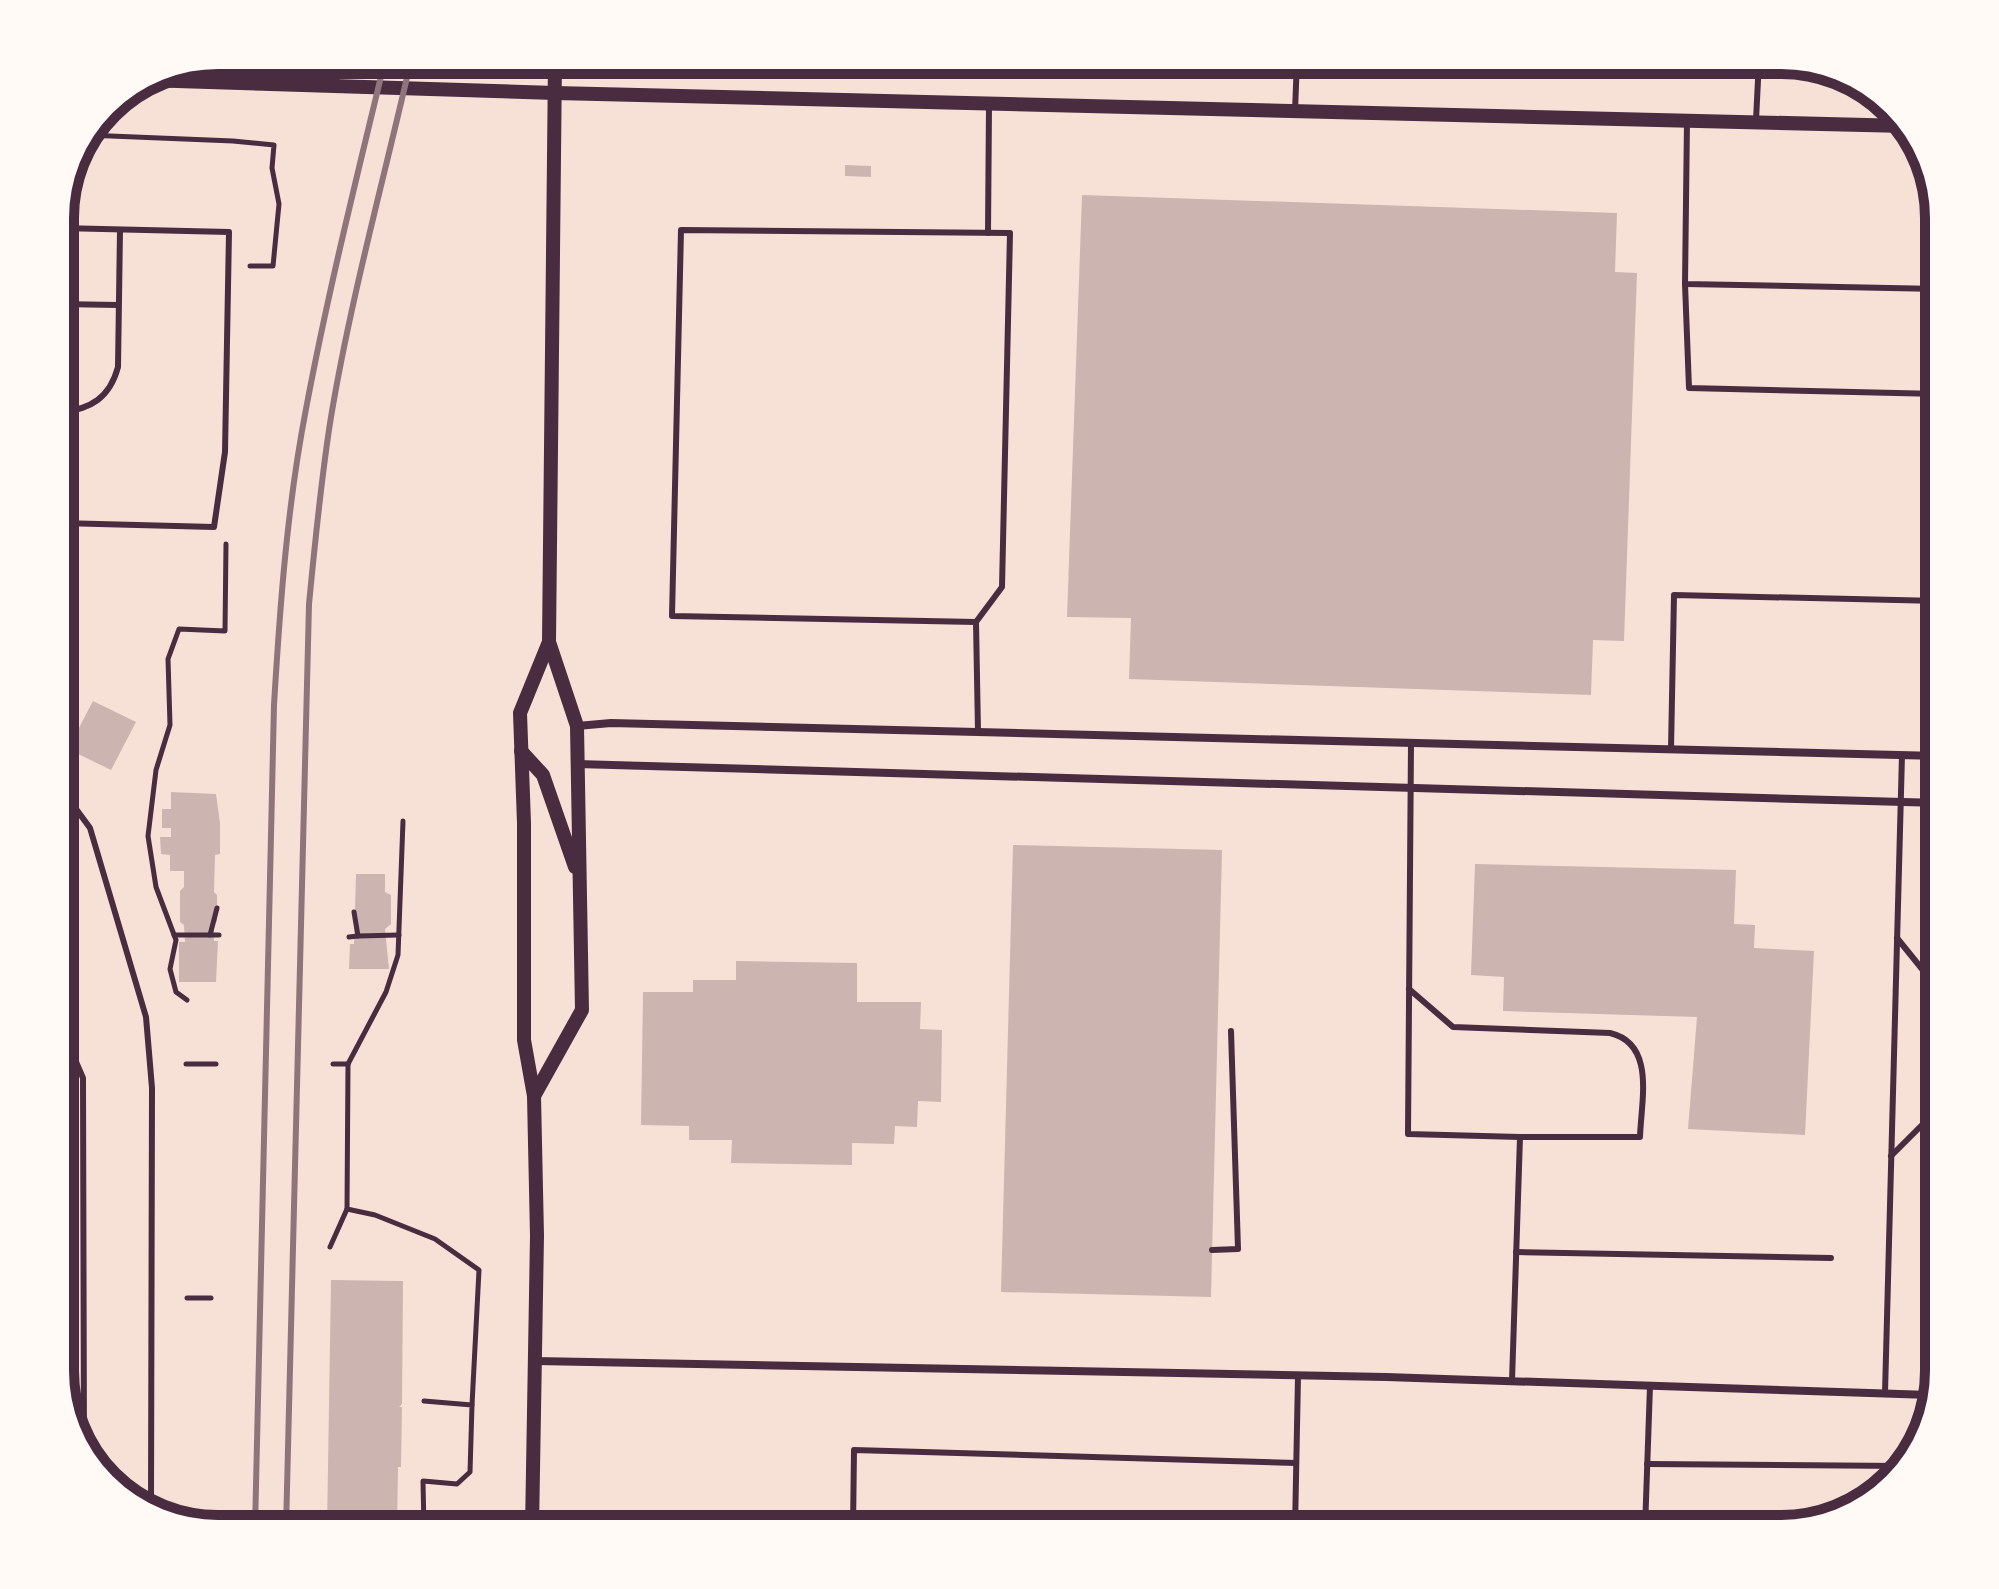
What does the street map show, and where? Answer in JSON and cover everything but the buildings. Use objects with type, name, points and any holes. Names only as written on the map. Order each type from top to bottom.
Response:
[{"type":"street","points":[[534,1096],[582,1010],[577,726],[549,642],[555,74]]},
{"type":"street","points":[[176,81],[1891,126]]},
{"type":"street","points":[[532,1515],[537,1236],[534,1096],[524,1040],[524,823],[520,713],[549,642]]},
{"type":"street","points":[[577,726],[611,723],[1925,756]]},
{"type":"street","points":[[521,751],[543,775],[580,883]]},
{"type":"street","points":[[577,764],[1925,803]]},
{"type":"street","points":[[535,1361],[1512,1381],[1923,1395]]},
{"type":"lane","points":[[336,74],[336,85]]},
{"type":"lane","points":[[1295,111],[1296,74]]},
{"type":"lane","points":[[1756,123],[1758,74]]},
{"type":"lane","points":[[988,233],[989,104]]},
{"type":"lane","points":[[1687,121],[1685,284],[1689,388],[1925,394]]},
{"type":"lane","points":[[74,228],[229,232],[225,452],[214,527],[74,523]]},
{"type":"lane","points":[[74,410],[93,405],[114,383],[118,367],[120,230]]},
{"type":"lane","points":[[976,622],[672,616],[681,230],[1010,233],[1002,587],[976,622],[978,732]]},
{"type":"lane","points":[[1685,284],[1925,289]]},
{"type":"lane","points":[[74,304],[118,305]]},
{"type":"lane","points":[[1671,749],[1674,595],[1925,601]]},
{"type":"lane","points":[[1409,989],[1453,1027],[1610,1033],[1629,1041],[1637,1050],[1642,1070],[1640,1137],[1408,1134],[1410,788],[1411,743]]},
{"type":"lane","points":[[1885,1393],[1902,755]]},
{"type":"lane","points":[[74,806],[90,828],[146,1017],[152,1088],[151,1498]]},
{"type":"lane","points":[[1897,938],[1925,973]]},
{"type":"lane","points":[[1212,1250],[1238,1249],[1231,1031]]},
{"type":"lane","points":[[74,1057],[83,1078],[84,1423]]},
{"type":"lane","points":[[1891,1156],[1925,1122]]},
{"type":"lane","points":[[1512,1381],[1520,1137]]},
{"type":"lane","points":[[1516,1252],[1831,1258]]},
{"type":"lane","points":[[1295,1515],[1298,1376]]},
{"type":"lane","points":[[1645,1515],[1650,1386]]},
{"type":"lane","points":[[853,1515],[854,1450],[1296,1463]]},
{"type":"lane","points":[[1647,1464],[1889,1466]]},
{"type":"path","points":[[100,136],[274,145],[272,168],[279,204],[273,266],[229,266]]},
{"type":"path","points":[[187,1000],[176,992],[170,969],[176,940],[156,887],[148,836],[156,770],[170,725],[168,659],[179,629],[225,631],[226,542],[214,527]]},
{"type":"path","points":[[330,1247],[347,1209],[348,1064],[386,992],[398,955],[403,821]]},
{"type":"path","points":[[210,935],[217,908]]},
{"type":"path","points":[[354,912],[358,936]]},
{"type":"path","points":[[174,935],[219,935]]},
{"type":"path","points":[[349,937],[399,935]]},
{"type":"path","points":[[186,1064],[216,1064]]},
{"type":"path","points":[[333,1064],[348,1064]]},
{"type":"path","points":[[347,1209],[375,1215],[435,1239],[479,1270],[470,1472],[457,1484],[423,1481],[424,1515]]},
{"type":"path","points":[[187,1298],[211,1298]]},
{"type":"path","points":[[424,1401],[472,1405]]},
{"type":"railway","points":[[255,1515],[274,705],[282,594],[289,520],[306,409],[333,278],[382,74]]},
{"type":"railway","points":[[286,1515],[309,604],[324,464],[339,372],[408,74]]}]
